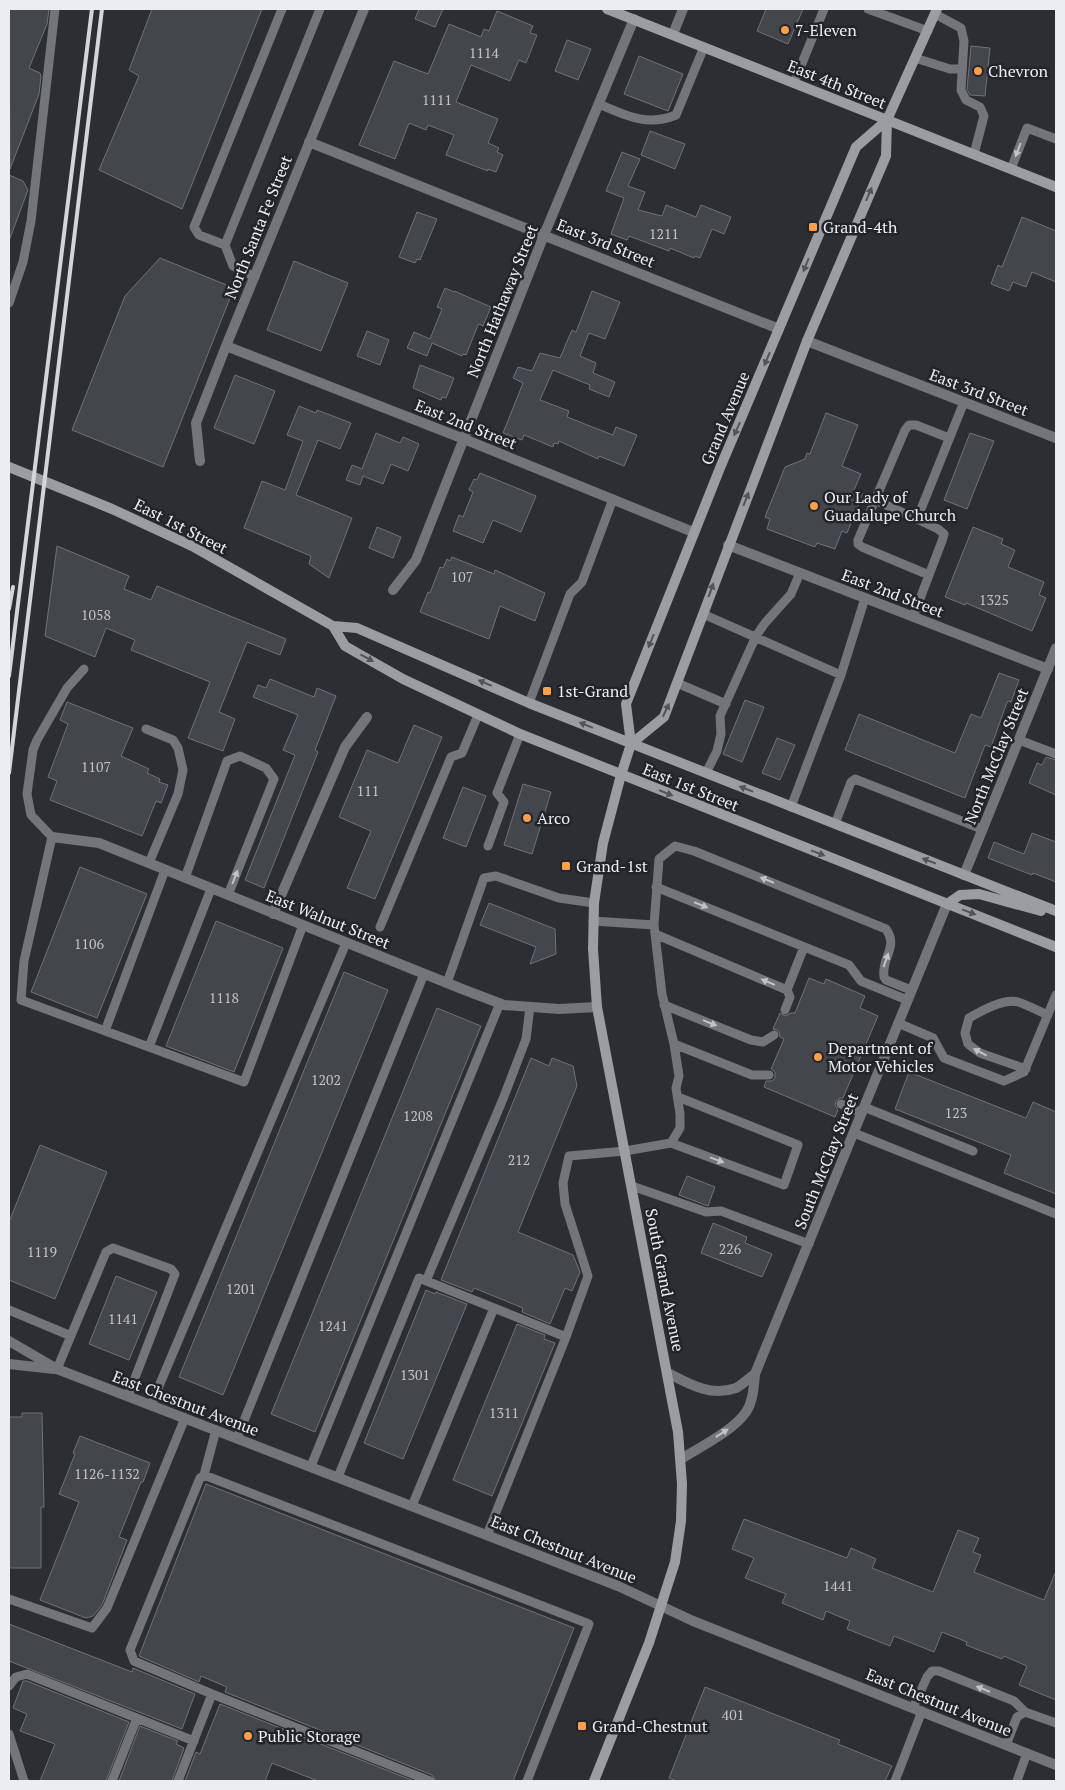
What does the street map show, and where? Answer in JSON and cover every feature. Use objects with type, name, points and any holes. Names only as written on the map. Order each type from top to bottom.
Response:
[{"type":"main road","name":"East 4th Street","points":[[607,9],[1056,187]]},
{"type":"main road","name":"Grand Avenue","points":[[631,744],[664,717],[807,341],[886,156],[888,120],[936,11]]},
{"type":"main road","name":"Grand Avenue","points":[[621,775],[631,744],[626,704],[694,532],[856,146],[888,120]]},
{"type":"main road","name":"East 1st Street","points":[[9,467],[112,509],[192,546],[333,626],[356,628],[631,744],[1056,911]]},
{"type":"main road","name":"East 1st Street","points":[[333,626],[344,646],[403,679],[520,734],[1056,947]]},
{"type":"main road","name":"South Grand Avenue","points":[[594,1781],[649,1643],[675,1562],[681,1521],[681,1459],[668,1373],[597,1007],[593,949],[594,903],[603,843],[621,775]]},
{"type":"main road","points":[[947,904],[960,895],[979,894],[1056,915]]},
{"type":"street","name":"North Santa Fe Street","points":[[200,461],[196,423],[364,9]]},
{"type":"street","points":[[673,34],[683,9]]},
{"type":"street","name":"North Hathaway Street","points":[[393,590],[416,560],[544,235],[634,19]]},
{"type":"street","name":"East 3rd Street","points":[[309,142],[780,329]]},
{"type":"street","name":"East 3rd Street","points":[[807,341],[1056,438]]},
{"type":"street","name":"East 2nd Street","points":[[226,346],[694,532]]},
{"type":"street","name":"East 2nd Street","points":[[728,545],[1048,670]]},
{"type":"street","name":"North McClay Street","points":[[964,875],[1056,648]]},
{"type":"street","points":[[273,914],[345,747],[367,717]]},
{"type":"street","name":"East Walnut Street","points":[[52,837],[98,843],[500,1003],[559,1009],[597,1007]]},
{"type":"street","name":"South McClay Street","points":[[681,1459],[731,1427],[746,1412],[753,1393],[755,1374],[947,904]]},
{"type":"street","name":"East Chestnut Avenue","points":[[9,1341],[57,1369],[622,1588],[693,1621],[1056,1765]]},
{"type":"street","name":"East Chestnut Avenue","points":[[9,1364],[57,1369]]},
{"type":"street","points":[[668,1373],[697,1388],[717,1391],[737,1388],[755,1374]]},
{"type":"lane","points":[[9,303],[23,262],[31,221],[55,9]]},
{"type":"lane","points":[[225,245],[199,235],[194,227],[282,9]]},
{"type":"lane","points":[[255,277],[233,266],[225,245],[320,9]]},
{"type":"lane","points":[[794,83],[824,9]]},
{"type":"lane","points":[[868,9],[928,31]]},
{"type":"lane","points":[[936,11],[961,28],[964,42],[961,90],[966,100],[980,107],[984,116],[974,154]]},
{"type":"lane","points":[[599,104],[638,120],[665,119],[676,115],[704,47]]},
{"type":"lane","points":[[915,58],[950,69],[962,69]]},
{"type":"lane","points":[[1011,169],[1027,128],[1056,140]]},
{"type":"lane","points":[[919,520],[921,506],[964,402]]},
{"type":"lane","points":[[929,575],[858,544],[905,430],[909,425],[916,425],[949,438]]},
{"type":"lane","points":[[529,702],[570,594],[582,582],[613,499]]},
{"type":"lane","points":[[875,500],[938,528],[944,534],[913,617]]},
{"type":"lane","points":[[706,773],[717,751],[721,734],[720,716],[756,636],[791,594],[800,573]]},
{"type":"lane","points":[[791,807],[842,675],[865,598]]},
{"type":"lane","points":[[703,614],[842,675]]},
{"type":"lane","points":[[84,669],[67,688],[33,750],[27,794],[31,815],[52,837],[24,961],[21,1000],[244,1082],[303,925]]},
{"type":"lane","points":[[677,684],[726,704]]},
{"type":"lane","points":[[380,928],[452,757],[462,753],[478,715]]},
{"type":"lane","points":[[146,729],[173,740],[178,748],[183,770],[178,794],[149,863]]},
{"type":"lane","points":[[488,846],[504,802],[497,793],[520,734]]},
{"type":"lane","points":[[1019,740],[1056,754]]},
{"type":"lane","points":[[185,878],[227,761],[240,756],[266,768],[274,779],[228,895]]},
{"type":"lane","points":[[834,824],[851,782],[856,779],[982,829]]},
{"type":"lane","points":[[671,1143],[680,1128],[676,1088],[679,1076],[674,1044],[664,1005],[654,929],[659,859],[675,846],[694,851],[886,928],[891,936],[892,946],[884,964],[884,977],[886,980],[911,990]]},
{"type":"lane","points":[[105,1031],[165,870]]},
{"type":"lane","points":[[447,983],[484,878],[496,876],[559,898],[594,903]]},
{"type":"lane","points":[[656,887],[849,965],[861,981],[907,1000]]},
{"type":"lane","points":[[149,1047],[211,889]]},
{"type":"lane","points":[[593,921],[654,929],[787,990],[790,997],[785,1010]]},
{"type":"lane","points":[[150,1405],[346,943]]},
{"type":"lane","points":[[787,990],[804,947]]},
{"type":"lane","points":[[237,1438],[424,974]]},
{"type":"lane","points":[[898,1023],[934,1038],[944,1058],[1004,1081],[1024,1072],[1026,1069],[1056,995]]},
{"type":"lane","points":[[1026,1069],[980,1053],[968,1044],[966,1033],[969,1018],[986,1009],[1009,1002],[1017,1002],[1048,1015]]},
{"type":"lane","points":[[311,1466],[500,1003]]},
{"type":"lane","points":[[664,1005],[751,1040],[763,1042],[774,1035]]},
{"type":"lane","points":[[426,1281],[503,1099],[526,1039],[530,1006]]},
{"type":"lane","points":[[674,1044],[752,1076],[769,1075]]},
{"type":"lane","points":[[486,1535],[566,1337],[588,1276],[565,1204],[564,1184],[569,1156],[625,1151],[671,1143],[784,1185],[798,1145],[678,1097]]},
{"type":"lane","points":[[841,1104],[863,1110],[973,1151]]},
{"type":"lane","points":[[854,1133],[1056,1214]]},
{"type":"lane","points":[[632,1186],[706,1212],[722,1211],[809,1244]]},
{"type":"lane","points":[[57,1369],[106,1252],[113,1248],[171,1269],[175,1274],[128,1396]]},
{"type":"lane","points":[[338,1477],[419,1278],[566,1337]]},
{"type":"lane","points":[[412,1506],[494,1308]]},
{"type":"lane","points":[[9,1310],[71,1336]]},
{"type":"lane","points":[[9,1599],[92,1628],[107,1608],[186,1418]]},
{"type":"lane","points":[[216,1430],[204,1475],[200,1478],[130,1650],[134,1661],[430,1781]]},
{"type":"lane","points":[[204,1475],[590,1624],[527,1781]]},
{"type":"lane","points":[[895,1781],[927,1677],[932,1671],[939,1671],[1014,1701],[1025,1712],[1056,1723]]},
{"type":"lane","points":[[9,1686],[16,1677],[26,1674],[194,1741]]},
{"type":"lane","points":[[178,1781],[212,1694]]},
{"type":"lane","points":[[1006,1745],[1018,1717],[1025,1712]]},
{"type":"lane","points":[[112,1781],[137,1718]]},
{"type":"lane","points":[[9,1734],[24,1781]]},
{"type":"lane","points":[[1017,1781],[1027,1753]]},
{"type":"building","points":[[9,9],[49,9],[47,24],[29,68],[40,73],[39,94],[10,169]]},
{"type":"building","points":[[152,9],[262,9],[182,209],[99,170],[139,76],[129,70]]},
{"type":"building","points":[[419,9],[443,9],[435,27],[415,19]]},
{"type":"building","points":[[766,9],[803,9],[788,44],[757,31]]},
{"type":"building","points":[[497,11],[533,26],[530,33],[537,35],[526,63],[519,60],[510,81],[471,65],[456,102],[498,119],[488,143],[499,148],[497,152],[503,155],[496,172],[488,169],[488,171],[446,155],[454,135],[428,125],[426,130],[409,123],[395,159],[359,145],[394,61],[428,74],[449,24],[481,37],[484,29],[489,31]]},
{"type":"building","points":[[567,40],[591,49],[578,80],[555,71]]},
{"type":"building","name":"Chevron","points":[[971,46],[990,48],[985,96],[970,95],[967,89]]},
{"type":"building","points":[[639,56],[683,74],[668,111],[624,94]]},
{"type":"building","points":[[650,131],[685,144],[675,169],[641,155]]},
{"type":"building","points":[[622,152],[640,159],[628,186],[645,192],[638,210],[662,216],[666,205],[696,217],[701,205],[731,217],[724,234],[712,229],[700,258],[695,256],[694,258],[670,248],[669,251],[629,236],[627,240],[611,234],[624,198],[606,191]]},
{"type":"building","points":[[9,175],[23,181],[28,190],[9,241]]},
{"type":"building","points":[[417,212],[437,219],[420,260],[417,259],[415,263],[399,257]]},
{"type":"building","points":[[1022,217],[1056,231],[1056,282],[1032,272],[1026,287],[1013,282],[1009,291],[991,284],[998,265],[1002,267]]},
{"type":"building","points":[[160,258],[234,288],[163,467],[72,430],[125,296]]},
{"type":"building","points":[[294,261],[348,283],[321,351],[267,330]]},
{"type":"building","points":[[445,288],[491,307],[483,326],[478,325],[466,355],[463,354],[462,356],[432,343],[427,356],[407,348],[414,332],[430,339],[442,309],[437,307]]},
{"type":"building","points":[[592,291],[620,302],[605,339],[589,333],[580,356],[596,363],[593,373],[615,382],[609,397],[589,389],[590,385],[553,370],[540,400],[569,411],[567,417],[613,435],[616,427],[637,435],[624,466],[599,456],[598,459],[559,441],[558,444],[554,443],[553,447],[524,435],[522,440],[503,433],[523,383],[513,378],[518,367],[532,371],[540,353],[560,358],[572,330],[576,332]]},
{"type":"building","points":[[367,331],[389,340],[380,365],[357,356]]},
{"type":"building","points":[[420,365],[454,378],[446,398],[442,397],[441,400],[413,388]]},
{"type":"building","points":[[235,375],[275,391],[254,444],[214,428]]},
{"type":"building","points":[[299,406],[316,413],[317,410],[351,423],[340,449],[318,440],[296,495],[352,518],[329,578],[309,564],[311,556],[244,528],[262,481],[285,490],[303,441],[287,435]]},
{"type":"building","name":"Our Lady of Guadalupe Church","points":[[826,413],[858,425],[842,466],[861,474],[854,490],[863,494],[847,533],[842,531],[835,549],[817,543],[815,547],[767,529],[770,519],[765,517],[785,467],[805,459],[807,453],[810,454]]},
{"type":"building","points":[[376,433],[400,443],[403,437],[419,444],[408,471],[391,464],[383,484],[363,476],[360,485],[346,480],[352,465],[362,469]]},
{"type":"building","points":[[970,433],[994,441],[967,509],[944,500]]},
{"type":"building","points":[[480,473],[536,496],[521,532],[493,520],[483,543],[453,531],[459,515],[463,517],[473,492],[469,490],[474,479],[477,480]]},
{"type":"building","points":[[377,527],[401,537],[393,558],[369,548]]},
{"type":"building","points":[[973,527],[1003,539],[1001,544],[1015,550],[1008,567],[1044,582],[1039,595],[1046,598],[1032,631],[966,603],[965,605],[945,597]]},
{"type":"building","points":[[57,546],[129,576],[124,589],[151,600],[157,586],[286,639],[280,655],[247,642],[219,712],[235,719],[223,751],[188,738],[210,682],[131,650],[135,640],[106,628],[95,657],[45,636]]},
{"type":"building","points":[[452,557],[494,574],[495,570],[545,593],[535,621],[500,606],[489,639],[420,612],[440,567],[443,568],[447,559],[450,561]]},
{"type":"building","points":[[999,673],[1019,680],[1011,702],[1008,701],[1006,705],[991,747],[985,745],[965,798],[845,750],[859,714],[955,753],[971,714],[981,718]]},
{"type":"building","points":[[270,679],[314,697],[317,688],[336,696],[315,750],[318,752],[264,888],[245,880],[295,755],[283,750],[298,715],[253,697],[258,685],[266,688]]},
{"type":"building","points":[[745,700],[764,707],[742,762],[723,754]]},
{"type":"building","points":[[67,702],[133,728],[121,756],[149,769],[147,773],[160,779],[159,782],[168,785],[161,803],[156,801],[142,836],[50,800],[57,781],[48,777],[68,724],[60,720]]},
{"type":"building","points":[[414,725],[442,737],[375,899],[347,888],[371,831],[339,817],[367,750],[398,763]]},
{"type":"building","points":[[777,738],[795,745],[780,780],[762,773]]},
{"type":"building","points":[[1046,757],[1056,760],[1056,795],[1029,783],[1037,763],[1042,765]]},
{"type":"building","name":"Arco","points":[[523,784],[551,792],[532,854],[504,845]]},
{"type":"building","points":[[463,787],[486,796],[466,847],[443,838]]},
{"type":"building","points":[[1032,833],[1056,842],[1056,882],[988,858],[994,842],[1024,854]]},
{"type":"building","points":[[80,867],[147,894],[97,1018],[31,992]]},
{"type":"building","points":[[489,903],[555,929],[556,954],[530,964],[536,947],[480,925]]},
{"type":"building","points":[[216,921],[283,948],[234,1072],[166,1046]]},
{"type":"building","points":[[344,972],[388,990],[223,1395],[179,1377]]},
{"type":"building","name":"Department of Motor Vehicles","points":[[809,978],[824,984],[826,979],[865,996],[860,1008],[878,1016],[843,1098],[836,1101],[835,1105],[838,1110],[835,1117],[764,1087],[766,1081],[772,1081],[775,1078],[775,1072],[771,1069],[784,1039],[780,1037],[777,1030],[773,1029],[780,1013],[785,1016],[795,1013]]},
{"type":"building","points":[[437,1008],[481,1026],[315,1432],[271,1414]]},
{"type":"building","points":[[531,1058],[549,1066],[552,1058],[573,1066],[577,1086],[518,1232],[573,1255],[580,1272],[572,1291],[565,1288],[550,1324],[522,1312],[523,1308],[474,1288],[472,1292],[441,1280]]},
{"type":"building","points":[[909,1072],[1026,1118],[1033,1102],[1056,1112],[1056,1194],[1004,1173],[1011,1155],[895,1109]]},
{"type":"building","points":[[40,1145],[107,1172],[55,1299],[9,1280],[9,1222]]},
{"type":"building","points":[[687,1176],[715,1187],[708,1206],[679,1195]]},
{"type":"building","points":[[713,1223],[747,1237],[745,1243],[772,1254],[762,1277],[701,1253]]},
{"type":"building","points":[[116,1276],[157,1292],[129,1360],[89,1344]]},
{"type":"building","points":[[426,1290],[467,1304],[403,1459],[364,1443]]},
{"type":"building","points":[[517,1324],[545,1335],[544,1339],[555,1343],[492,1496],[453,1480]]},
{"type":"building","points":[[22,1413],[42,1413],[44,1507],[41,1507],[41,1568],[9,1568],[9,1417],[22,1417]]},
{"type":"building","points":[[80,1436],[150,1463],[119,1537],[127,1540],[102,1605],[93,1616],[86,1618],[40,1600],[79,1502],[59,1494]]},
{"type":"building","points":[[206,1484],[574,1628],[513,1781],[436,1781],[432,1775],[225,1692],[227,1687],[201,1676],[199,1682],[139,1656]]},
{"type":"building","points":[[744,1519],[847,1558],[851,1548],[876,1559],[872,1568],[933,1592],[958,1530],[979,1538],[973,1552],[981,1555],[974,1572],[1044,1600],[1056,1571],[1056,1700],[1019,1685],[1027,1666],[1004,1656],[1002,1659],[966,1645],[967,1642],[942,1632],[934,1652],[894,1636],[890,1646],[847,1629],[850,1621],[826,1611],[823,1620],[782,1603],[786,1594],[745,1578],[754,1558],[732,1549]]},
{"type":"building","points":[[9,1624],[132,1672],[133,1668],[195,1694],[182,1729],[9,1661]]},
{"type":"building","points":[[23,1681],[129,1722],[106,1781],[40,1781],[55,1744],[20,1731],[27,1714],[13,1708]]},
{"type":"building","points":[[705,1687],[840,1740],[838,1744],[892,1766],[885,1781],[676,1781],[669,1778]]},
{"type":"building","points":[[220,1704],[414,1781],[318,1781],[272,1763],[265,1781],[185,1781],[196,1752],[200,1754]]},
{"type":"building","points":[[140,1726],[178,1741],[176,1744],[184,1748],[172,1781],[119,1781]]},
{"type":"railway","points":[[9,676],[92,9]]},
{"type":"railway","points":[[9,773],[102,9]]},
{"type":"railway","points":[[9,609],[13,587]]},
{"type":"place","name":"7-Eleven","points":[[785,30]]},
{"type":"place","name":"Chevron","points":[[978,71]]},
{"type":"place","name":"Grand-4th","points":[[813,227]]},
{"type":"place","name":"Our Lady of Guadalupe Church","points":[[814,506]]},
{"type":"place","name":"1st-Grand","points":[[547,691]]},
{"type":"place","name":"Arco","points":[[527,818]]},
{"type":"place","name":"Grand-1st","points":[[566,866]]},
{"type":"place","name":"Department of Motor Vehicles","points":[[818,1057]]},
{"type":"place","name":"Grand-Chestnut","points":[[582,1726]]},
{"type":"place","name":"Public Storage","points":[[248,1736]]}]
